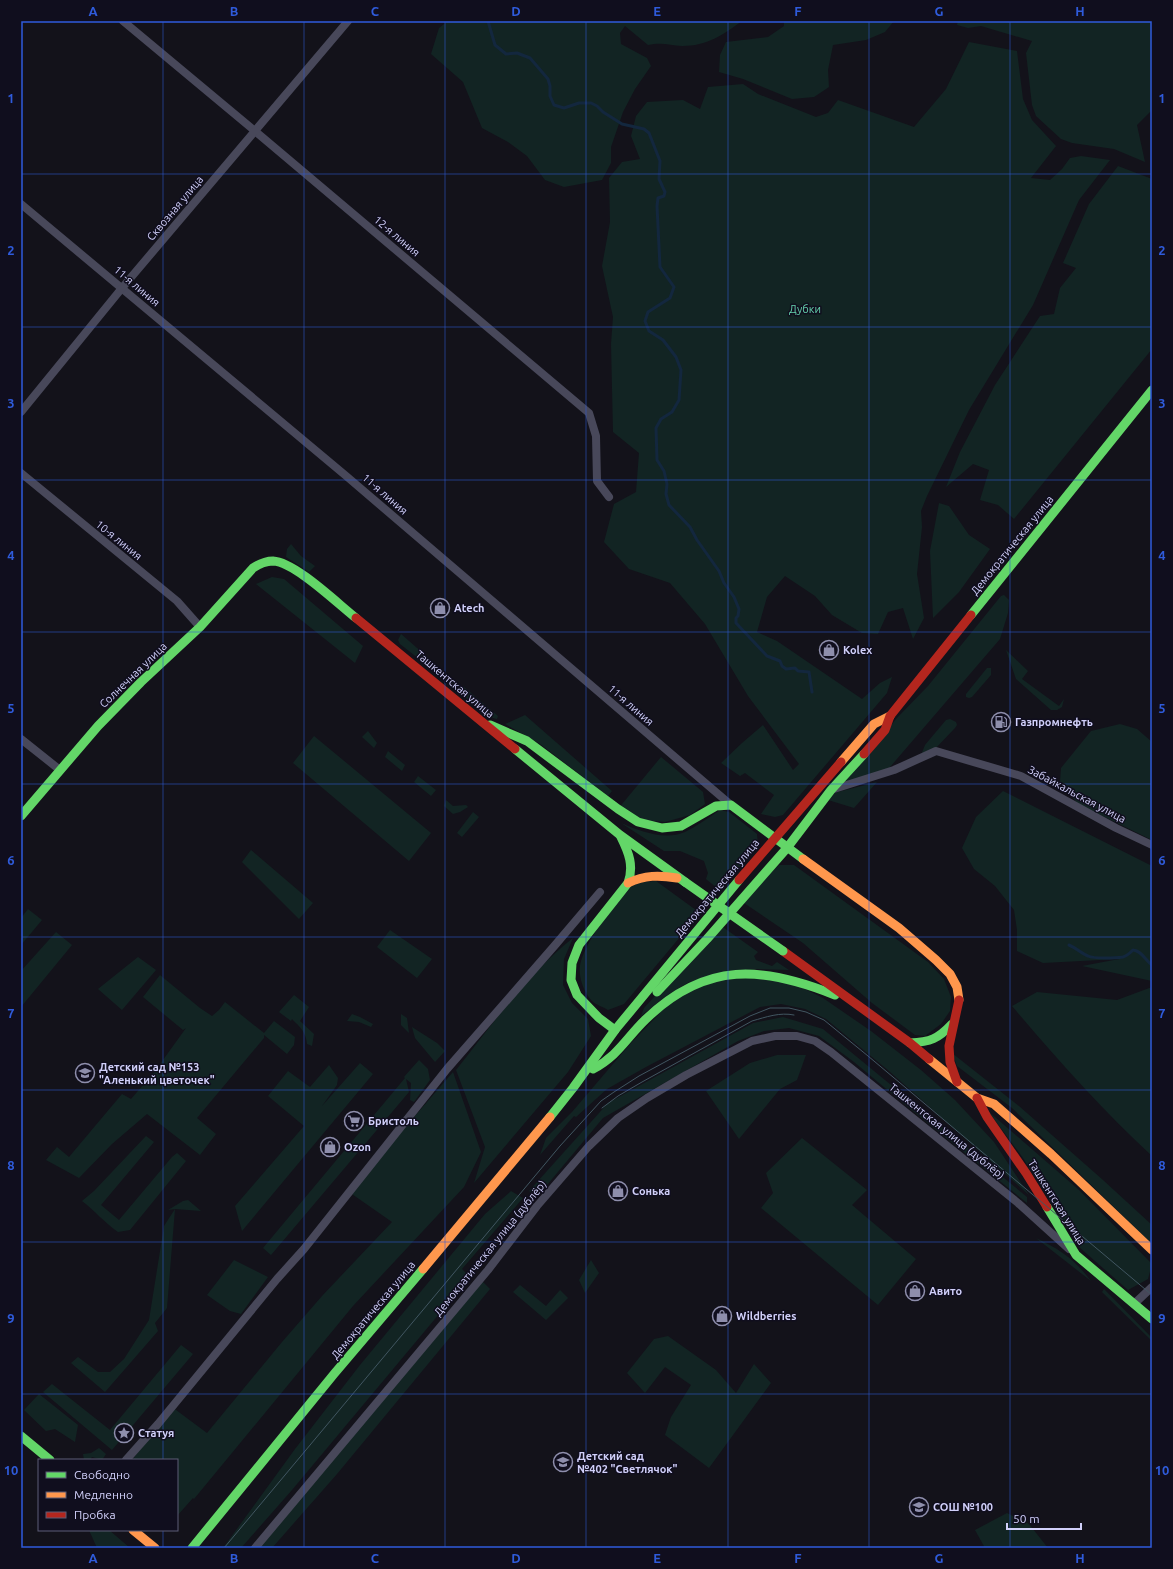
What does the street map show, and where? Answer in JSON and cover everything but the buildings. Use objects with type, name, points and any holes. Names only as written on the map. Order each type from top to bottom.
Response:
[{"type":"main road","name":"Демократическая улица","points":[[573,1088],[593,1069],[662,986],[707,939],[787,848],[831,790],[885,730],[890,716],[1152,390]]},
{"type":"main road","name":"Солнечная улица","points":[[21,816],[117,707],[200,627],[253,568],[261,562],[269,560]]},
{"type":"main road","name":"Ташкентская улица","points":[[269,560],[291,567],[303,575],[620,835],[910,1043],[977,1098],[994,1104],[1051,1154],[1152,1250]]},
{"type":"main road","name":"Демократическая улица","points":[[192,1548],[334,1374],[514,1161],[573,1088],[614,1030],[774,838],[874,724],[890,716]]},
{"type":"main road","points":[[482,722],[527,741],[618,809],[638,822],[662,828],[681,826],[716,806],[730,805],[907,935],[946,969],[957,987],[959,1002],[958,1012],[949,1040],[950,1064],[957,1082]]},
{"type":"main road","points":[[620,835],[630,855],[632,866],[628,884]]},
{"type":"main road","points":[[614,1030],[599,1018],[577,995],[571,980],[572,963],[578,945],[628,884],[638,877],[649,875],[683,880]]},
{"type":"main road","points":[[593,1069],[610,1058],[649,1016],[671,998],[685,989],[703,981],[725,975],[767,973],[818,988],[858,1006]]},
{"type":"main road","points":[[910,1043],[929,1043],[941,1036],[954,1022]]},
{"type":"main road","name":"Ташкентская улица","points":[[977,1098],[987,1118],[1026,1173],[1076,1255],[1152,1319]]},
{"type":"main road","points":[[21,1436],[49,1459]]},
{"type":"main road","points":[[134,1531],[155,1548]]},
{"type":"street","name":"12-я линия","points":[[123,21],[255,130],[589,413],[596,436],[597,481],[609,496]]},
{"type":"street","name":"Сквозная улица","points":[[21,412],[122,288],[348,21]]},
{"type":"street","name":"11-я линия","points":[[21,204],[345,475],[730,805]]},
{"type":"street","name":"10-я линия","points":[[21,473],[177,601],[200,627]]},
{"type":"street","points":[[21,740],[60,770]]},
{"type":"street","name":"Забайкальская улица","points":[[831,790],[894,770],[936,751],[1021,776],[1116,828],[1152,845]]},
{"type":"street","points":[[127,1459],[158,1424],[308,1243],[447,1069],[600,892]]},
{"type":"street","name":"Демократическая улица (дублёр)","points":[[255,1548],[488,1270],[537,1206],[589,1146],[618,1118],[647,1098],[686,1075],[752,1041],[775,1036],[797,1036]]},
{"type":"street","name":"Ташкентская улица (дублёр)","points":[[797,1036],[815,1041],[831,1052],[1018,1204],[1076,1255]]},
{"type":"street","points":[[1134,1304],[1152,1287]]},
{"type":"green space","points":[[448,21],[742,21],[714,39],[691,46],[661,44],[648,45],[625,26],[620,33],[621,44],[647,58],[651,66],[635,89],[623,112],[611,147],[611,163],[602,180],[564,187],[545,180],[527,156],[508,142],[482,128],[463,82],[431,54],[439,28]]},
{"type":"green space","points":[[784,21],[894,21],[885,32],[866,40],[833,45],[828,70],[829,87],[814,97],[792,99],[743,79],[719,72],[720,55],[726,42],[768,37],[784,26]]},
{"type":"green space","points":[[958,21],[1152,21],[1152,110],[1137,125],[1145,162],[1114,149],[1072,143],[1061,139],[1036,116],[1032,105],[1026,53],[1032,41],[981,26],[968,28],[957,25]]},
{"type":"green space","name":"Дубки","points":[[969,42],[1017,51],[1023,99],[1032,120],[1056,146],[1031,178],[1050,180],[1062,169],[1070,158],[1081,156],[1110,160],[1079,200],[1033,305],[969,410],[927,496],[921,511],[922,527],[917,574],[924,618],[913,639],[903,608],[888,612],[878,634],[862,633],[832,615],[815,596],[785,576],[767,597],[757,632],[777,641],[862,699],[880,683],[892,677],[887,693],[783,815],[775,817],[761,814],[774,795],[745,773],[740,776],[721,763],[763,725],[793,770],[799,764],[748,696],[705,624],[670,583],[629,569],[604,542],[614,504],[636,492],[639,453],[613,432],[611,344],[613,317],[602,266],[610,222],[609,178],[622,162],[640,159],[631,136],[636,116],[647,102],[683,100],[700,109],[708,87],[743,84],[758,94],[816,117],[828,113],[838,100],[914,127],[946,89]]},
{"type":"green space","points":[[1118,166],[1152,179],[1152,349],[1014,519],[998,505],[980,500],[989,470],[973,464],[946,487],[960,452],[995,385],[1040,316],[1054,314],[1060,288],[1076,268],[1063,263],[1089,204]]},
{"type":"green space","points":[[939,503],[949,506],[969,535],[990,549],[959,592],[933,618],[930,551]]},
{"type":"green space","points":[[291,544],[301,556],[315,566],[309,572],[286,557],[287,549]]},
{"type":"green space","points":[[272,577],[284,579],[363,646],[355,663],[256,584]]},
{"type":"green space","points":[[1004,595],[1009,600],[1008,613],[1000,639],[884,774],[840,784],[875,747],[896,719],[928,686],[1001,596]]},
{"type":"green space","points":[[401,634],[456,682],[451,684],[400,644],[398,640]]},
{"type":"green space","points":[[1006,650],[1028,671],[1022,679],[1059,706],[1064,699],[1062,707],[1057,710],[1051,710],[1016,679]]},
{"type":"green space","points":[[987,668],[991,668],[991,675],[972,697],[966,697],[966,694]]},
{"type":"green space","points":[[463,686],[498,716],[497,719],[487,715],[472,704],[462,691]]},
{"type":"green space","points":[[525,715],[612,791],[608,796],[540,744],[505,724]]},
{"type":"green space","points":[[950,719],[956,722],[957,725],[955,728],[932,752],[921,755],[925,745],[946,720]]},
{"type":"green space","points":[[1120,724],[1137,729],[1152,742],[1152,840],[1078,804],[1060,782],[1061,768],[1091,731]]},
{"type":"green space","points":[[368,731],[377,743],[374,748],[362,737]]},
{"type":"green space","points":[[314,736],[431,833],[409,861],[293,763]]},
{"type":"green space","points":[[388,751],[405,765],[402,771],[385,757]]},
{"type":"green space","points":[[661,757],[703,792],[705,804],[690,815],[665,822],[641,820],[618,809]]},
{"type":"green space","points":[[418,776],[436,790],[431,796],[414,782]]},
{"type":"green space","points":[[877,782],[854,808],[828,800],[834,793]]},
{"type":"green space","points":[[1003,791],[1152,866],[1152,981],[1082,966],[1119,959],[1043,963],[1017,951],[1017,930],[1014,910],[995,886],[974,869],[962,848],[976,817]]},
{"type":"green space","points":[[446,800],[453,806],[466,805],[468,807],[453,814],[444,806]]},
{"type":"green space","points":[[720,810],[729,812],[757,834],[758,845],[749,858],[717,888],[706,879],[708,873],[704,861],[680,851],[664,851],[621,823],[653,834],[669,836],[677,835],[694,827]]},
{"type":"green space","points":[[473,812],[479,817],[462,837],[457,833]]},
{"type":"green space","points":[[251,850],[313,903],[299,919],[242,862]]},
{"type":"green space","points":[[779,865],[794,865],[928,962],[944,979],[951,997],[950,1011],[941,1024],[925,1036],[915,1035],[872,1003],[803,943],[741,901]]},
{"type":"green space","points":[[656,881],[700,913],[624,1004],[608,1010],[592,1001],[586,992],[580,977],[580,966],[585,950],[597,930],[635,883]]},
{"type":"green space","points":[[28,909],[42,920],[21,945],[21,918]]},
{"type":"green space","points":[[720,925],[758,952],[754,956],[756,960],[772,966],[777,962],[789,970],[756,969],[689,982],[666,996],[641,1016],[644,1008]]},
{"type":"green space","points":[[390,930],[432,959],[417,978],[377,947]]},
{"type":"green space","points":[[56,932],[72,945],[21,1007],[21,971]]},
{"type":"green space","points":[[573,938],[564,959],[563,985],[572,1003],[588,1019],[591,1036],[568,1072],[474,1183],[485,1147],[456,1070],[526,983]]},
{"type":"green space","points":[[138,957],[156,970],[122,1010],[98,989]]},
{"type":"green space","points":[[737,973],[793,983],[823,998],[871,1031],[921,1070],[955,1100],[994,1142],[1029,1195],[889,1071],[826,1019],[805,1009],[781,1004],[760,1007],[607,1089],[576,1117],[574,1116],[540,1155],[546,1138],[572,1112],[630,1044],[658,1015],[671,998]]},
{"type":"green space","points":[[160,975],[212,1016],[225,1002],[264,1033],[274,1021],[295,1037],[294,1045],[287,1054],[264,1035],[264,1038],[197,1118],[216,1134],[200,1155],[147,1114],[112,1144],[79,1178],[46,1160],[57,1147],[69,1157],[122,1094],[131,1099],[155,1071],[186,1028],[183,1030],[143,997]]},
{"type":"green space","points":[[1152,987],[1152,1156],[1080,1083],[1012,1006],[1037,992],[1117,1000]]},
{"type":"green space","points":[[294,995],[309,1007],[300,1021],[314,1034],[312,1046],[307,1044],[304,1033],[298,1025],[292,1019],[291,1021],[279,1012]]},
{"type":"green space","points":[[352,1014],[373,1024],[371,1027],[359,1022],[347,1021]]},
{"type":"green space","points":[[401,1014],[407,1018],[409,1033],[401,1025]]},
{"type":"green space","points":[[783,1017],[823,1029],[1027,1197],[1027,1203],[854,1062],[819,1036],[789,1028],[764,1031],[738,1041],[603,1118],[537,1197],[529,1191],[608,1103],[753,1023]]},
{"type":"green space","points":[[412,1027],[437,1043],[445,1051],[435,1062],[415,1038]]},
{"type":"green space","points":[[952,1053],[1019,1106],[1152,1225],[1152,1244],[1012,1108],[957,1066]]},
{"type":"green space","points":[[777,1055],[806,1055],[797,1080],[780,1089],[739,1139],[706,1091],[750,1063]]},
{"type":"green space","points":[[419,1060],[428,1069],[430,1080],[414,1102],[410,1100],[411,1083],[406,1079],[409,1092],[271,1255],[263,1248]]},
{"type":"green space","points":[[360,1063],[373,1074],[242,1231],[235,1206],[304,1126],[268,1096],[288,1071],[310,1087],[329,1065],[338,1078],[337,1085],[322,1106]]},
{"type":"green space","points":[[453,1072],[481,1152],[464,1187],[353,1306],[194,1499],[193,1498],[178,1515],[178,1459],[133,1459],[172,1407],[207,1433],[322,1296],[392,1222],[349,1192]]},
{"type":"green space","points":[[988,1111],[1079,1190],[1152,1264],[1148,1279],[1128,1290],[1079,1247],[1023,1158]]},
{"type":"green space","points":[[146,1136],[154,1142],[101,1205],[119,1220],[172,1157],[177,1153],[186,1161],[130,1230],[118,1232],[82,1201],[94,1191]]},
{"type":"green space","points":[[802,1138],[867,1190],[852,1205],[916,1259],[878,1305],[761,1208],[773,1193],[766,1173]]},
{"type":"green space","points":[[511,1191],[523,1198],[462,1269],[470,1277],[292,1490],[241,1548],[223,1548],[295,1449],[360,1365],[485,1214]]},
{"type":"green space","points":[[188,1200],[201,1211],[175,1209],[168,1210],[183,1201]]},
{"type":"green space","points":[[175,1209],[167,1308],[155,1323],[158,1331],[105,1392],[71,1363],[78,1357],[98,1372],[110,1372],[124,1359],[149,1320],[164,1226]]},
{"type":"green space","points":[[1036,1238],[1053,1247],[1073,1261],[1091,1281]]},
{"type":"green space","points":[[234,1260],[268,1277],[241,1314],[230,1311],[207,1295]]},
{"type":"green space","points":[[591,1260],[599,1273],[585,1293],[579,1280]]},
{"type":"green space","points":[[481,1280],[490,1289],[337,1474],[272,1548],[255,1548]]},
{"type":"green space","points":[[520,1285],[546,1306],[560,1290],[568,1298],[546,1320],[513,1292]]},
{"type":"green space","points":[[1104,1289],[1152,1338],[1152,1341],[1102,1292]]},
{"type":"green space","points":[[668,1336],[716,1370],[736,1393],[754,1364],[771,1383],[709,1468],[665,1435],[671,1417],[691,1385],[665,1367],[645,1393],[627,1373],[654,1339]]},
{"type":"green space","points":[[181,1345],[193,1354],[112,1450],[43,1392],[52,1384],[110,1430]]},
{"type":"green space","points":[[39,1394],[78,1425],[75,1442],[55,1429],[46,1431],[24,1410]]},
{"type":"green space","points":[[99,1448],[106,1454],[103,1459],[92,1457],[91,1459],[84,1459],[83,1454],[91,1453]]},
{"type":"green space","points":[[1007,1513],[1029,1524],[1048,1548],[985,1548],[975,1530]]},
{"type":"green space","points":[[89,1531],[110,1531],[130,1548],[97,1548]]},
{"type":"waterway","points":[[488,21],[495,45],[506,54],[517,53],[530,58],[548,79],[550,96],[554,105],[564,108],[579,103],[591,103],[622,124],[644,129],[649,133],[660,161],[659,179],[665,192],[664,196],[658,198],[657,206],[660,267],[674,287],[670,298],[648,312],[645,321],[649,331],[663,340],[676,357],[681,370],[679,400],[672,412],[661,419],[656,428],[657,460],[664,471],[667,484],[666,494],[669,505],[690,527],[734,597],[739,609],[736,623],[767,656],[780,661],[782,666],[786,669],[795,668],[798,671],[809,672],[812,692]]},
{"type":"waterway","points":[[1069,945],[1085,955],[1095,958],[1123,957],[1133,950],[1141,954],[1152,965]]},
{"type":"tram line","points":[[224,1548],[560,1146],[601,1101],[639,1076],[750,1016],[770,1008],[789,1008],[806,1012],[824,1020],[1152,1295]]},
{"type":"tram line","points":[[602,1108],[618,1096],[642,1082],[752,1021],[778,1015],[794,1015]]},
{"type":"traffic: fast","points":[[971,615],[1152,390]]},
{"type":"traffic: fast","points":[[21,816],[98,726],[141,682],[200,627],[253,568],[265,562],[273,561],[293,568],[356,618]]},
{"type":"traffic: fast","points":[[490,725],[527,741],[618,809],[638,822],[662,828],[681,826],[716,806],[731,805],[803,859]]},
{"type":"traffic: fast","points":[[515,749],[620,835],[685,882]]},
{"type":"traffic: fast","points":[[657,992],[707,939],[787,848],[831,790],[864,754]]},
{"type":"traffic: fast","points":[[615,1030],[599,1018],[577,995],[571,980],[572,963],[579,945],[628,883],[631,865],[621,837]]},
{"type":"traffic: fast","points":[[550,1117],[615,1030],[739,880]]},
{"type":"traffic: fast","points":[[685,882],[783,951]]},
{"type":"traffic: fast","points":[[593,1069],[602,1064],[616,1052],[639,1026],[668,1000],[691,987],[713,978],[736,974],[784,978],[809,985],[835,995]]},
{"type":"traffic: fast","points":[[910,1043],[923,1042],[933,1039],[952,1024]]},
{"type":"traffic: fast","points":[[1047,1207],[1076,1255],[1152,1319]]},
{"type":"traffic: fast","points":[[192,1548],[334,1374],[423,1269]]},
{"type":"traffic: fast","points":[[21,1436],[49,1459]]},
{"type":"traffic: slow","points":[[841,762],[874,724],[890,716]]},
{"type":"traffic: slow","points":[[803,859],[899,928],[936,960],[950,974],[957,987],[959,1000]]},
{"type":"traffic: slow","points":[[628,883],[640,878],[652,876],[677,878]]},
{"type":"traffic: slow","points":[[929,1059],[977,1098],[994,1104],[1051,1154],[1152,1250]]},
{"type":"traffic: slow","points":[[423,1269],[550,1117]]},
{"type":"traffic: slow","points":[[134,1531],[155,1548]]},
{"type":"traffic: jam","points":[[864,754],[885,730],[890,716],[971,615]]},
{"type":"traffic: jam","points":[[356,618],[515,749]]},
{"type":"traffic: jam","points":[[739,880],[841,762]]},
{"type":"traffic: jam","points":[[783,951],[910,1043],[929,1059]]},
{"type":"traffic: jam","points":[[957,1082],[950,1062],[949,1046],[959,1000]]},
{"type":"traffic: jam","points":[[977,1098],[987,1117],[1026,1173],[1047,1207]]},
{"type":"place","name":"Atech","points":[[440,608]]},
{"type":"place","name":"Kolex","points":[[829,650]]},
{"type":"place","name":"Газпромнефть","points":[[1001,722]]},
{"type":"place","name":"Детский сад №153 \"Аленький цветочек\"","points":[[85,1073]]},
{"type":"place","name":"Бристоль","points":[[354,1121]]},
{"type":"place","name":"Ozon","points":[[330,1147]]},
{"type":"place","name":"Сонька","points":[[618,1191]]},
{"type":"place","name":"Авито","points":[[915,1291]]},
{"type":"place","name":"Wildberries","points":[[722,1316]]},
{"type":"place","name":"Статуя","points":[[124,1433]]},
{"type":"place","name":"Детский сад №402 \"Светлячок\"","points":[[563,1462]]},
{"type":"place","name":"СОШ №100","points":[[919,1507]]}]
